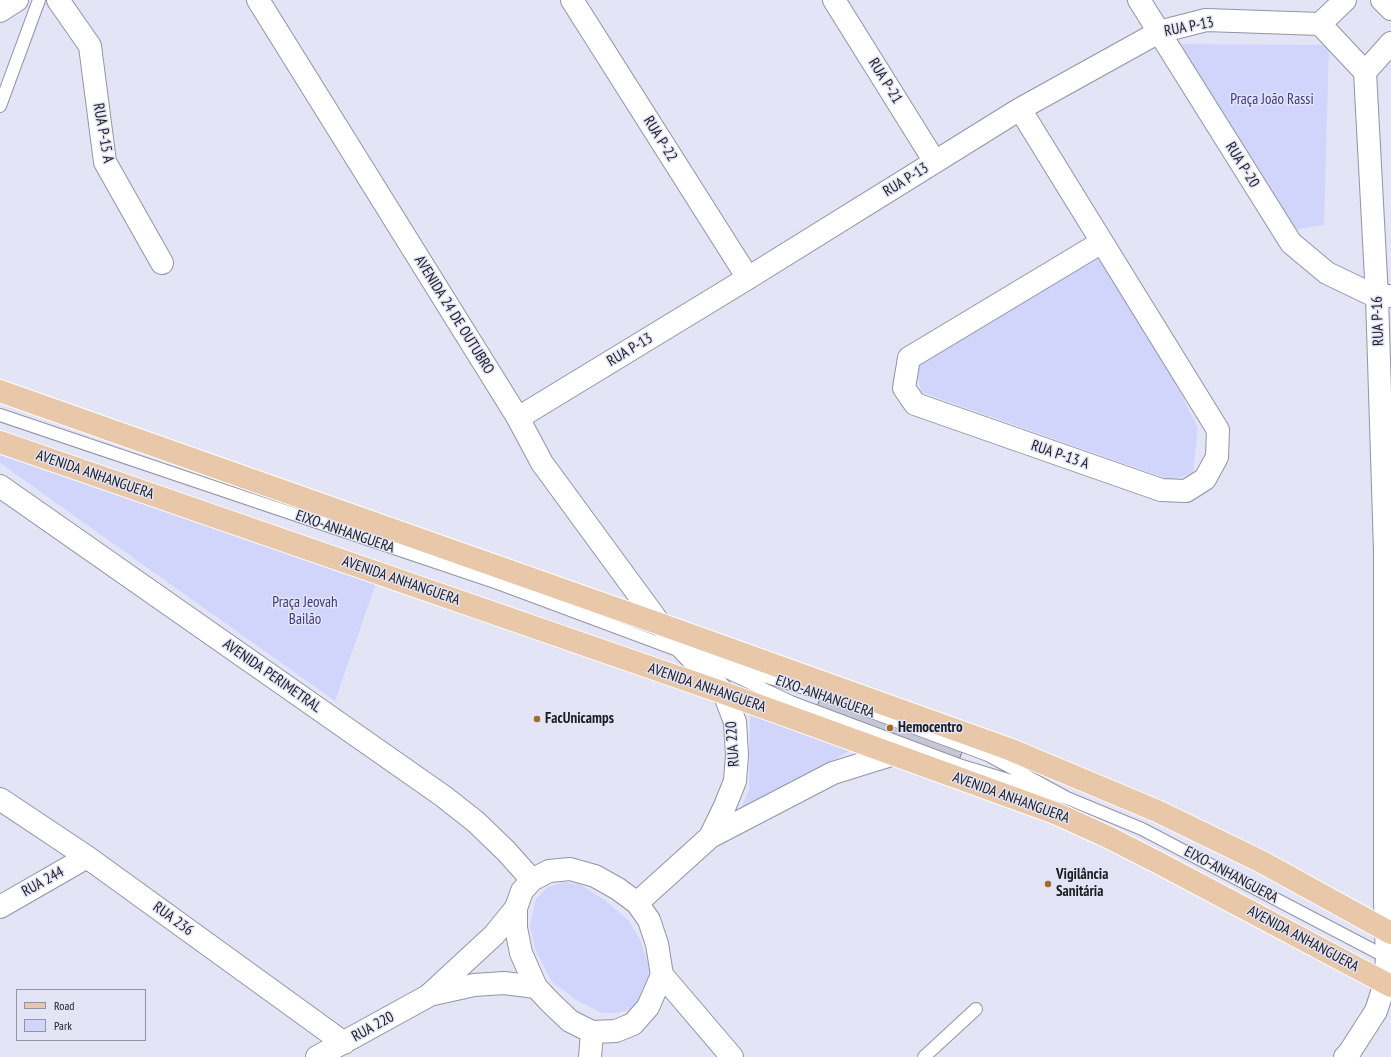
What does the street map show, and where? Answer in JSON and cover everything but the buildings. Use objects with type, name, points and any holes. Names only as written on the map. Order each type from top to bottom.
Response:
[{"type":"main road","points":[[0,391],[1009,749],[1157,811],[1262,862],[1389,931]]},
{"type":"main road","name":"AVENIDA ANHANGUERA","points":[[0,442],[724,693],[1055,813],[1108,837],[1388,984]]},
{"type":"street","points":[[0,12],[18,0]]},
{"type":"street","name":"RUA P-15 A","points":[[58,0],[90,46],[105,162],[162,263]]},
{"type":"street","name":"AVENIDA 24 DE OUTUBRO","points":[[258,0],[518,418],[542,463],[660,624]]},
{"type":"street","name":"RUA P-22","points":[[572,0],[748,278]]},
{"type":"street","name":"RUA P-21","points":[[834,0],[935,162]]},
{"type":"street","name":"RUA P-20","points":[[1139,0],[1291,243],[1327,273],[1384,297]]},
{"type":"street","points":[[1345,0],[1320,24],[1365,72],[1391,43]]},
{"type":"street","points":[[1382,0],[1391,9]]},
{"type":"street","name":"RUA P-13","points":[[518,418],[748,278],[1020,109],[1159,32],[1206,20],[1320,24]]},
{"type":"street","name":"RUA P-16","points":[[1345,1057],[1376,1011],[1388,984],[1389,959],[1389,931],[1385,894],[1388,711],[1388,551],[1384,297],[1365,72]]},
{"type":"street","name":"RUA P-13 A","points":[[1020,109],[1218,430],[1217,457],[1205,479],[1186,491],[1161,490],[915,404],[904,388],[909,358],[1102,242]]},
{"type":"street","name":"AVENIDA PERIMETRAL","points":[[0,486],[442,796],[476,822],[506,851],[532,880]]},
{"type":"street","name":"RUA 220","points":[[660,624],[724,693],[735,722],[737,754],[735,781],[726,806],[710,837]]},
{"type":"street","name":"RUA 220","points":[[637,903],[710,837],[833,774],[890,754]]},
{"type":"street","name":"RUA 236","points":[[0,798],[87,858],[344,1042]]},
{"type":"street","name":"RUA 244","points":[[0,907],[87,858]]},
{"type":"street","points":[[662,975],[648,1007],[634,1024],[616,1032],[592,1032],[570,1021],[536,986],[521,953],[516,928],[516,908],[522,891],[532,880],[549,871],[570,868],[595,876],[618,889],[637,903],[649,920],[657,944],[662,975],[732,1057]]},
{"type":"street","name":"RUA 220","points":[[317,1057],[428,996],[494,935],[516,908]]},
{"type":"street","name":"RUA 220","points":[[428,996],[474,985],[504,983],[536,986]]},
{"type":"street","points":[[590,1057],[592,1032]]},
{"type":"lane","points":[[0,106],[39,0]]},
{"type":"lane","name":"EIXO-ANHANGUERA","points":[[0,415],[492,581],[689,654],[818,692],[988,754],[1067,798]]},
{"type":"lane","name":"EIXO-ANHANGUERA","points":[[689,654],[791,702],[962,766],[1067,798],[1142,829],[1389,959]]},
{"type":"lane","points":[[924,1057],[976,1009]]},
{"type":"green space","name":"Praça João Rassi","points":[[1182,44],[1329,45],[1324,225],[1293,230],[1181,63]]},
{"type":"green space","points":[[1097,257],[1159,350],[1198,428],[1193,473],[1171,480],[921,392],[916,364]]},
{"type":"green space","name":"Praça Jeovah Bailão","points":[[0,455],[378,577],[335,701],[0,463]]},
{"type":"green space","points":[[750,715],[853,749],[739,813],[749,790]]},
{"type":"green space","points":[[563,882],[581,885],[607,902],[629,921],[640,940],[649,966],[650,988],[644,1000],[632,1009],[616,1013],[602,1013],[578,1001],[552,982],[535,949],[530,926],[536,899],[548,887]]},
{"type":"place","name":"FacUnicamps","points":[[537,719]]},
{"type":"place","name":"Hemocentro","points":[[890,728]]},
{"type":"place","name":"Vigilância Sanitária","points":[[1048,884]]}]
